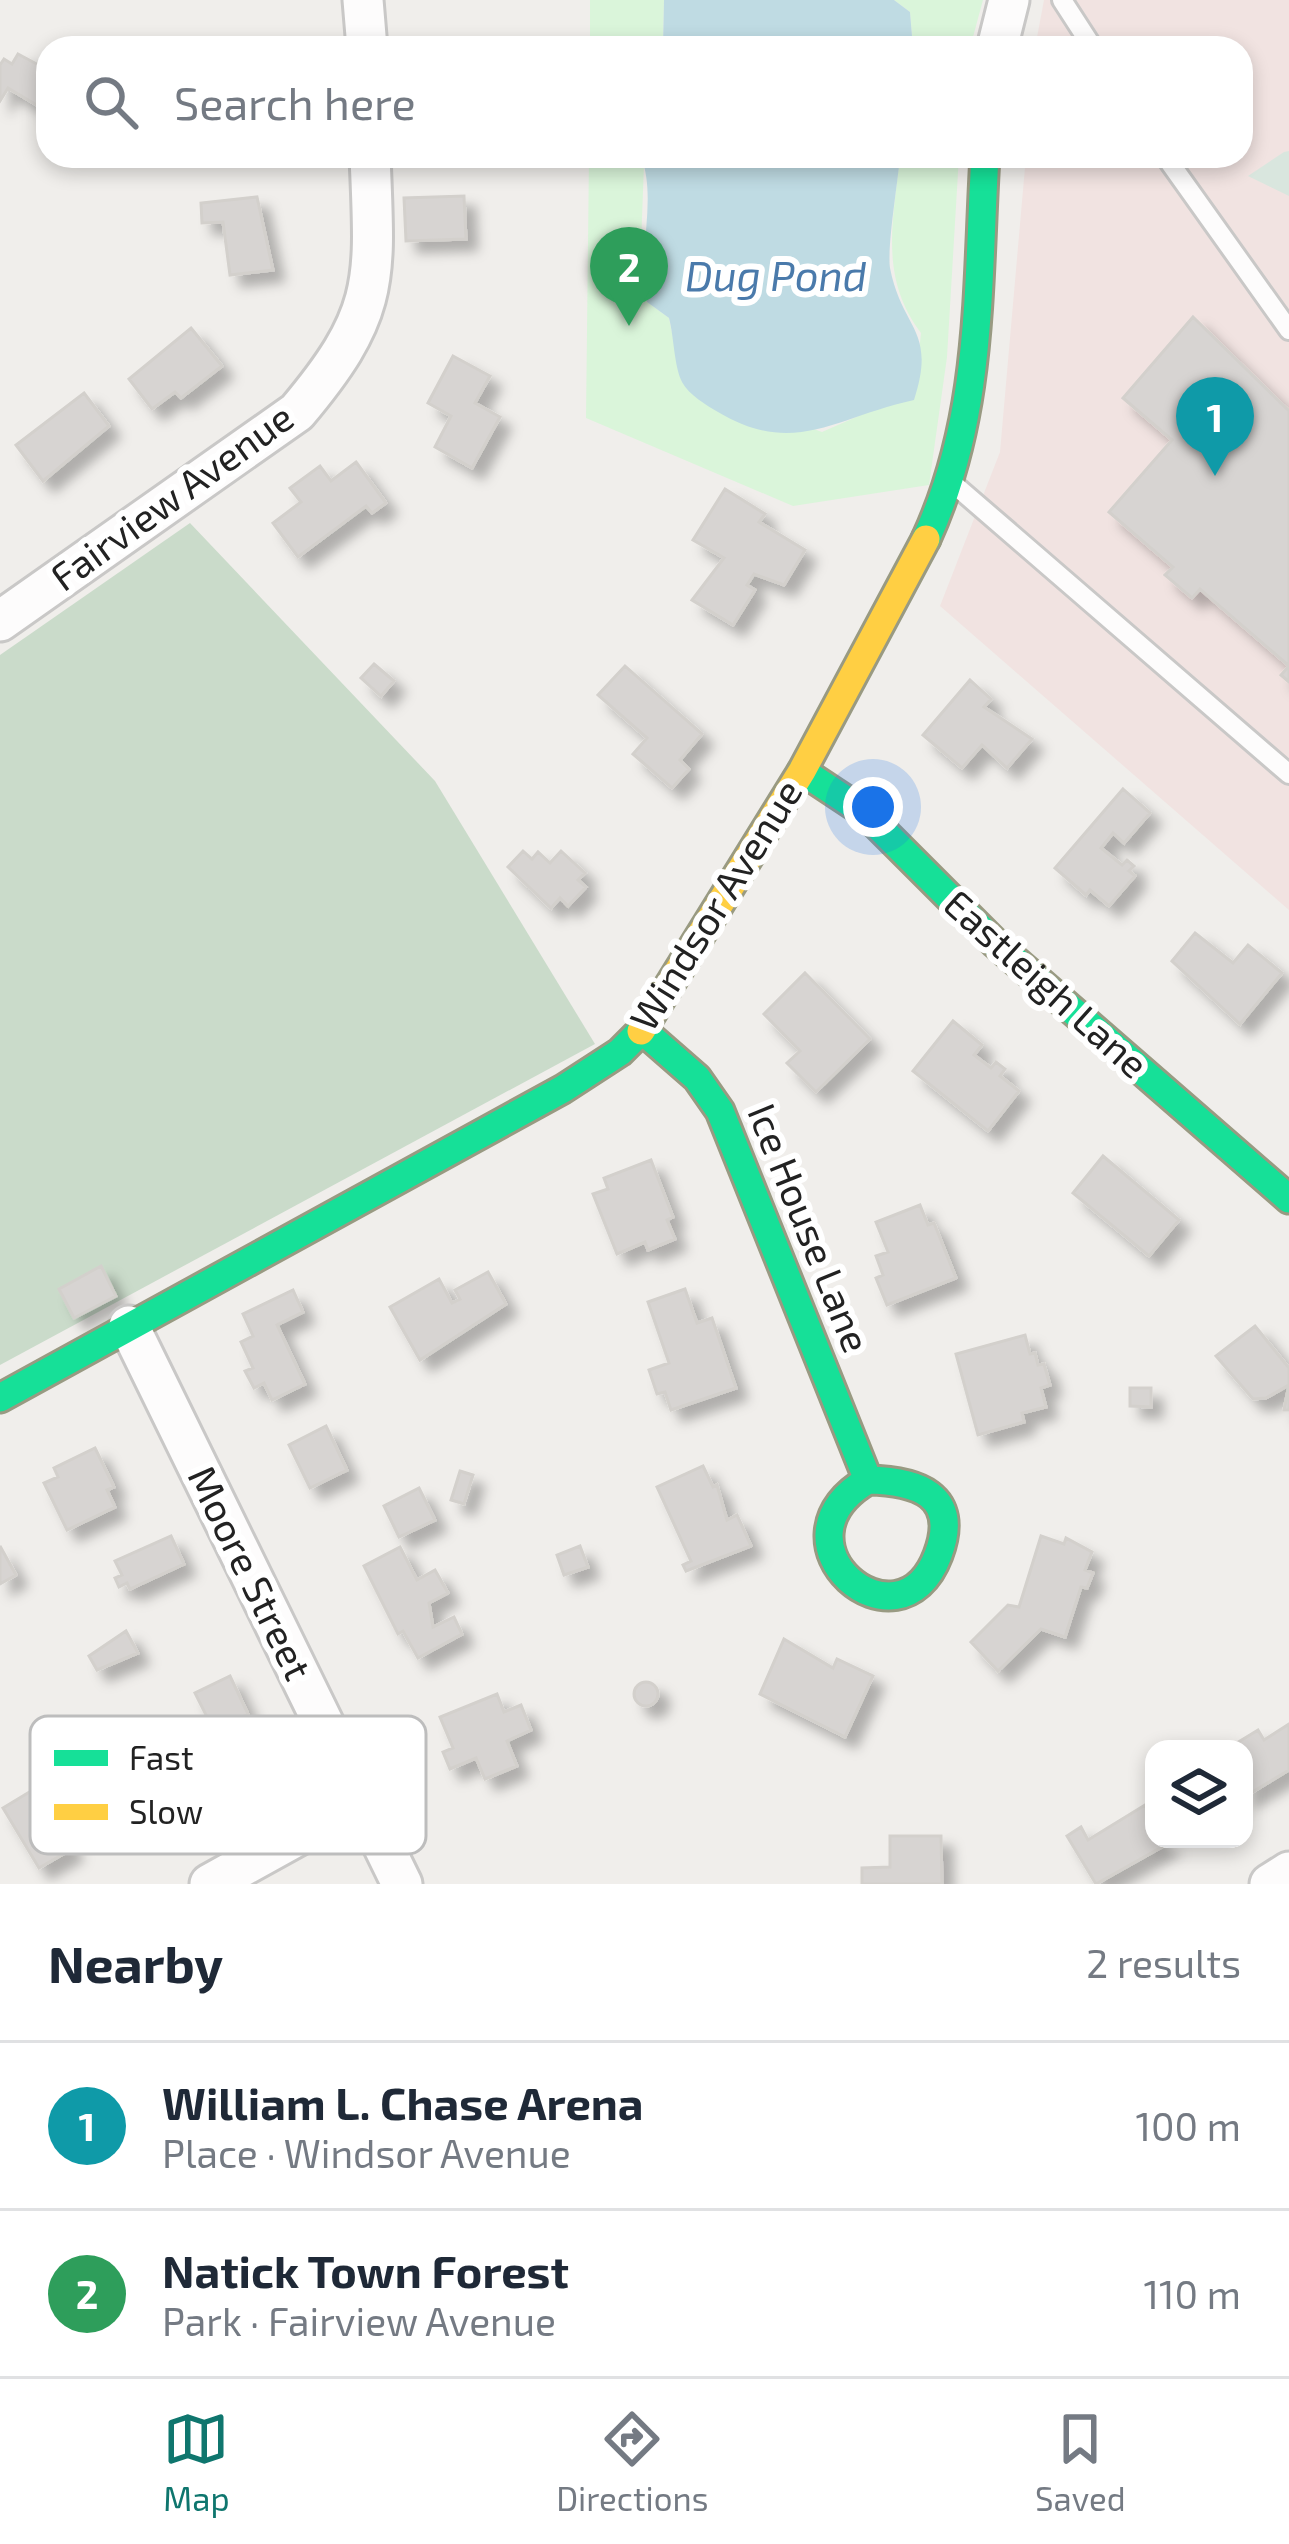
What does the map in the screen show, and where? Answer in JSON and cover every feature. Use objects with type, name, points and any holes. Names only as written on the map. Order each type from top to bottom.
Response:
[{"type":"street","points":[[363,0],[366,36]]},
{"type":"street","points":[[1000,36],[1009,0]]},
{"type":"street","name":"Fairview Avenue","points":[[0,621],[297,412],[335,366],[366,311],[374,256],[370,168]]},
{"type":"street","name":"Windsor Avenue","points":[[0,1398],[595,1071],[642,1030],[802,771],[918,561],[951,484],[970,403],[985,168]]},
{"type":"street","name":"Eastleigh Lane","points":[[802,771],[864,812],[995,943],[1289,1199]]},
{"type":"street","name":"Ice House Lane","points":[[642,1030],[697,1078],[720,1111],[868,1480]]},
{"type":"street","name":"Moore Street","points":[[129,1326],[321,1716]]},
{"type":"street","points":[[903,1479],[920,1487],[943,1518],[946,1536],[936,1568],[904,1593],[871,1594],[855,1586],[830,1553],[827,1532],[836,1506],[868,1480],[903,1479]]},
{"type":"street","points":[[210,1884],[264,1854]]},
{"type":"street","name":"Moore Street","points":[[388,1854],[402,1884]]},
{"type":"street","points":[[1270,1884],[1289,1872]]},
{"type":"lane","points":[[1062,0],[1085,36]]},
{"type":"lane","points":[[1173,168],[1250,283],[1289,330]]},
{"type":"lane","points":[[951,484],[985,506],[1289,774]]},
{"type":"shaded area","points":[[1044,0],[1289,0],[1289,910],[940,606],[1000,452],[1025,168],[1253,168],[1253,36],[1037,36]]},
{"type":"shaded area","points":[[1289,151],[1289,196],[1248,176],[1284,152]]},
{"type":"green space","points":[[590,0],[664,0],[663,36],[590,36]]},
{"type":"green space","points":[[894,0],[983,0],[973,36],[912,36],[910,12]]},
{"type":"green space","points":[[589,168],[644,168],[640,273],[647,302],[669,318],[682,382],[822,432],[879,407],[914,399],[921,333],[899,291],[892,248],[898,168],[958,168],[947,357],[929,485],[793,506],[586,418]]},
{"type":"green space","points":[[190,523],[435,781],[595,1044],[0,1365],[0,655]]},
{"type":"water","points":[[664,0],[894,0],[910,12],[912,36],[663,36]]},
{"type":"water","name":"Dug Pond","points":[[645,168],[899,168],[890,268],[920,343],[914,400],[794,433],[745,425],[693,395],[679,375],[669,318],[647,302]]},
{"type":"building","points":[[18,54],[36,64],[36,105],[8,88],[0,101],[0,65],[4,59],[12,64]]},
{"type":"building","points":[[464,196],[466,239],[406,241],[404,198]]},
{"type":"building","points":[[257,197],[273,270],[230,275],[223,222],[202,223],[201,203]]},
{"type":"building","points":[[1193,317],[1289,411],[1289,666],[1200,589],[1192,598],[1165,575],[1173,567],[1109,512],[1172,440],[1123,398]]},
{"type":"building","points":[[191,328],[222,366],[181,398],[175,392],[152,409],[129,379]]},
{"type":"building","points":[[453,356],[490,376],[475,403],[500,417],[472,468],[435,447],[451,416],[428,403]]},
{"type":"building","points":[[84,393],[109,426],[43,481],[16,445]]},
{"type":"building","points":[[356,462],[386,503],[372,513],[366,506],[298,557],[273,523],[301,502],[290,488],[320,466],[331,481]]},
{"type":"building","points":[[725,489],[765,514],[759,522],[805,550],[784,585],[754,574],[747,585],[755,590],[733,625],[692,600],[724,558],[693,540]]},
{"type":"building","points":[[374,664],[394,681],[381,696],[361,678]]},
{"type":"building","points":[[625,666],[702,734],[680,760],[689,769],[672,788],[633,754],[647,738],[598,695]]},
{"type":"building","points":[[970,680],[991,699],[984,707],[1032,739],[1007,768],[982,745],[962,768],[923,735]]},
{"type":"building","points":[[1123,789],[1150,813],[1124,843],[1113,833],[1101,848],[1122,865],[1127,860],[1134,866],[1129,871],[1135,876],[1109,906],[1090,890],[1086,895],[1055,868]]},
{"type":"building","points":[[523,851],[532,859],[538,852],[550,863],[561,851],[585,873],[578,880],[586,887],[568,906],[560,898],[551,908],[508,867]]},
{"type":"building","points":[[1195,933],[1233,963],[1248,945],[1282,973],[1240,1024],[1172,961]]},
{"type":"building","points":[[805,973],[870,1039],[816,1092],[787,1063],[800,1051],[764,1014]]},
{"type":"building","points":[[953,1021],[982,1045],[974,1055],[991,1068],[996,1062],[1005,1069],[1000,1076],[1019,1091],[988,1131],[913,1071]]},
{"type":"building","points":[[1103,1156],[1179,1220],[1149,1256],[1073,1193]]},
{"type":"building","points":[[651,1160],[673,1217],[667,1220],[675,1239],[648,1250],[645,1242],[617,1254],[593,1194],[608,1189],[604,1178]]},
{"type":"building","points":[[920,1205],[928,1225],[934,1223],[956,1278],[887,1305],[876,1278],[883,1275],[876,1256],[888,1252],[876,1222]]},
{"type":"building","points":[[101,1266],[116,1296],[74,1318],[59,1289]]},
{"type":"building","points":[[488,1272],[506,1304],[420,1360],[390,1307],[439,1279],[452,1303],[460,1299],[455,1290]]},
{"type":"building","points":[[685,1289],[697,1323],[712,1318],[736,1388],[671,1410],[665,1392],[657,1394],[649,1370],[669,1363],[648,1302]]},
{"type":"building","points":[[293,1290],[303,1312],[277,1325],[305,1384],[272,1400],[264,1383],[254,1388],[245,1371],[253,1368],[241,1342],[253,1336],[243,1314]]},
{"type":"building","points":[[1255,1326],[1289,1368],[1289,1385],[1266,1398],[1253,1399],[1216,1356]]},
{"type":"building","points":[[1025,1335],[1030,1354],[1035,1353],[1038,1365],[1044,1364],[1050,1385],[1041,1388],[1046,1407],[1022,1413],[1024,1422],[978,1435],[956,1354]]},
{"type":"building","points":[[1130,1388],[1151,1388],[1151,1407],[1130,1406]]},
{"type":"building","points":[[326,1426],[347,1470],[310,1488],[289,1445]]},
{"type":"building","points":[[95,1448],[114,1487],[107,1490],[115,1507],[67,1530],[44,1483],[58,1477],[54,1468]]},
{"type":"building","points":[[703,1466],[713,1487],[717,1485],[727,1520],[737,1515],[751,1546],[686,1571],[683,1565],[691,1561],[657,1487]]},
{"type":"building","points":[[460,1471],[473,1475],[464,1504],[451,1500]]},
{"type":"building","points":[[419,1488],[435,1520],[399,1537],[384,1506]]},
{"type":"building","points":[[171,1536],[184,1564],[130,1589],[127,1583],[119,1587],[115,1578],[122,1575],[115,1561]]},
{"type":"building","points":[[1041,1536],[1064,1544],[1066,1538],[1092,1552],[1085,1570],[1093,1573],[1087,1588],[1081,1587],[1065,1637],[1041,1629],[998,1671],[971,1642],[1008,1605],[1019,1607]]},
{"type":"building","points":[[0,1546],[16,1575],[0,1584]]},
{"type":"building","points":[[580,1546],[588,1567],[564,1575],[557,1555]]},
{"type":"building","points":[[400,1547],[417,1580],[435,1570],[448,1593],[429,1603],[433,1627],[454,1617],[462,1634],[418,1658],[403,1631],[398,1634],[364,1566]]},
{"type":"building","points":[[126,1631],[138,1653],[97,1670],[89,1656]]},
{"type":"building","points":[[784,1639],[833,1668],[837,1659],[873,1676],[845,1737],[760,1694]]},
{"type":"building","points":[[230,1676],[248,1714],[206,1716],[195,1693]]},
{"type":"building","points":[[646,1682],[658,1694],[646,1706],[634,1694]]},
{"type":"building","points":[[497,1694],[504,1712],[521,1705],[531,1730],[507,1741],[517,1766],[485,1779],[476,1758],[450,1769],[443,1752],[453,1748],[440,1717]]},
{"type":"building","points":[[1289,1724],[1289,1770],[1253,1792],[1253,1740],[1242,1740],[1258,1730],[1264,1740]]},
{"type":"building","points":[[30,1792],[30,1853],[3,1808]]},
{"type":"building","points":[[1145,1805],[1145,1848],[1160,1848],[1096,1884],[1067,1836],[1081,1827],[1088,1840]]},
{"type":"building","points":[[890,1836],[941,1836],[942,1884],[862,1884],[862,1868],[890,1867]]},
{"type":"building","points":[[31,1854],[63,1854],[39,1868]]},
{"type":"traffic: fast","points":[[926,539],[945,492],[968,399],[984,168]]},
{"type":"traffic: fast","points":[[802,771],[864,812],[995,943],[1289,1199]]},
{"type":"traffic: fast","points":[[642,1030],[697,1078],[720,1111],[868,1480],[839,1505],[829,1532],[834,1558],[849,1579],[871,1593],[896,1595],[919,1584],[938,1555],[944,1518],[939,1505],[917,1488],[868,1480]]},
{"type":"traffic: fast","points":[[0,1398],[563,1089],[620,1052],[641,1031]]},
{"type":"traffic: slow","points":[[641,1031],[802,771],[926,539]]},
{"type":"place","name":"Natick Town Forest","points":[[629,326]]},
{"type":"place","name":"William L. Chase Arena","points":[[1215,476]]}]
